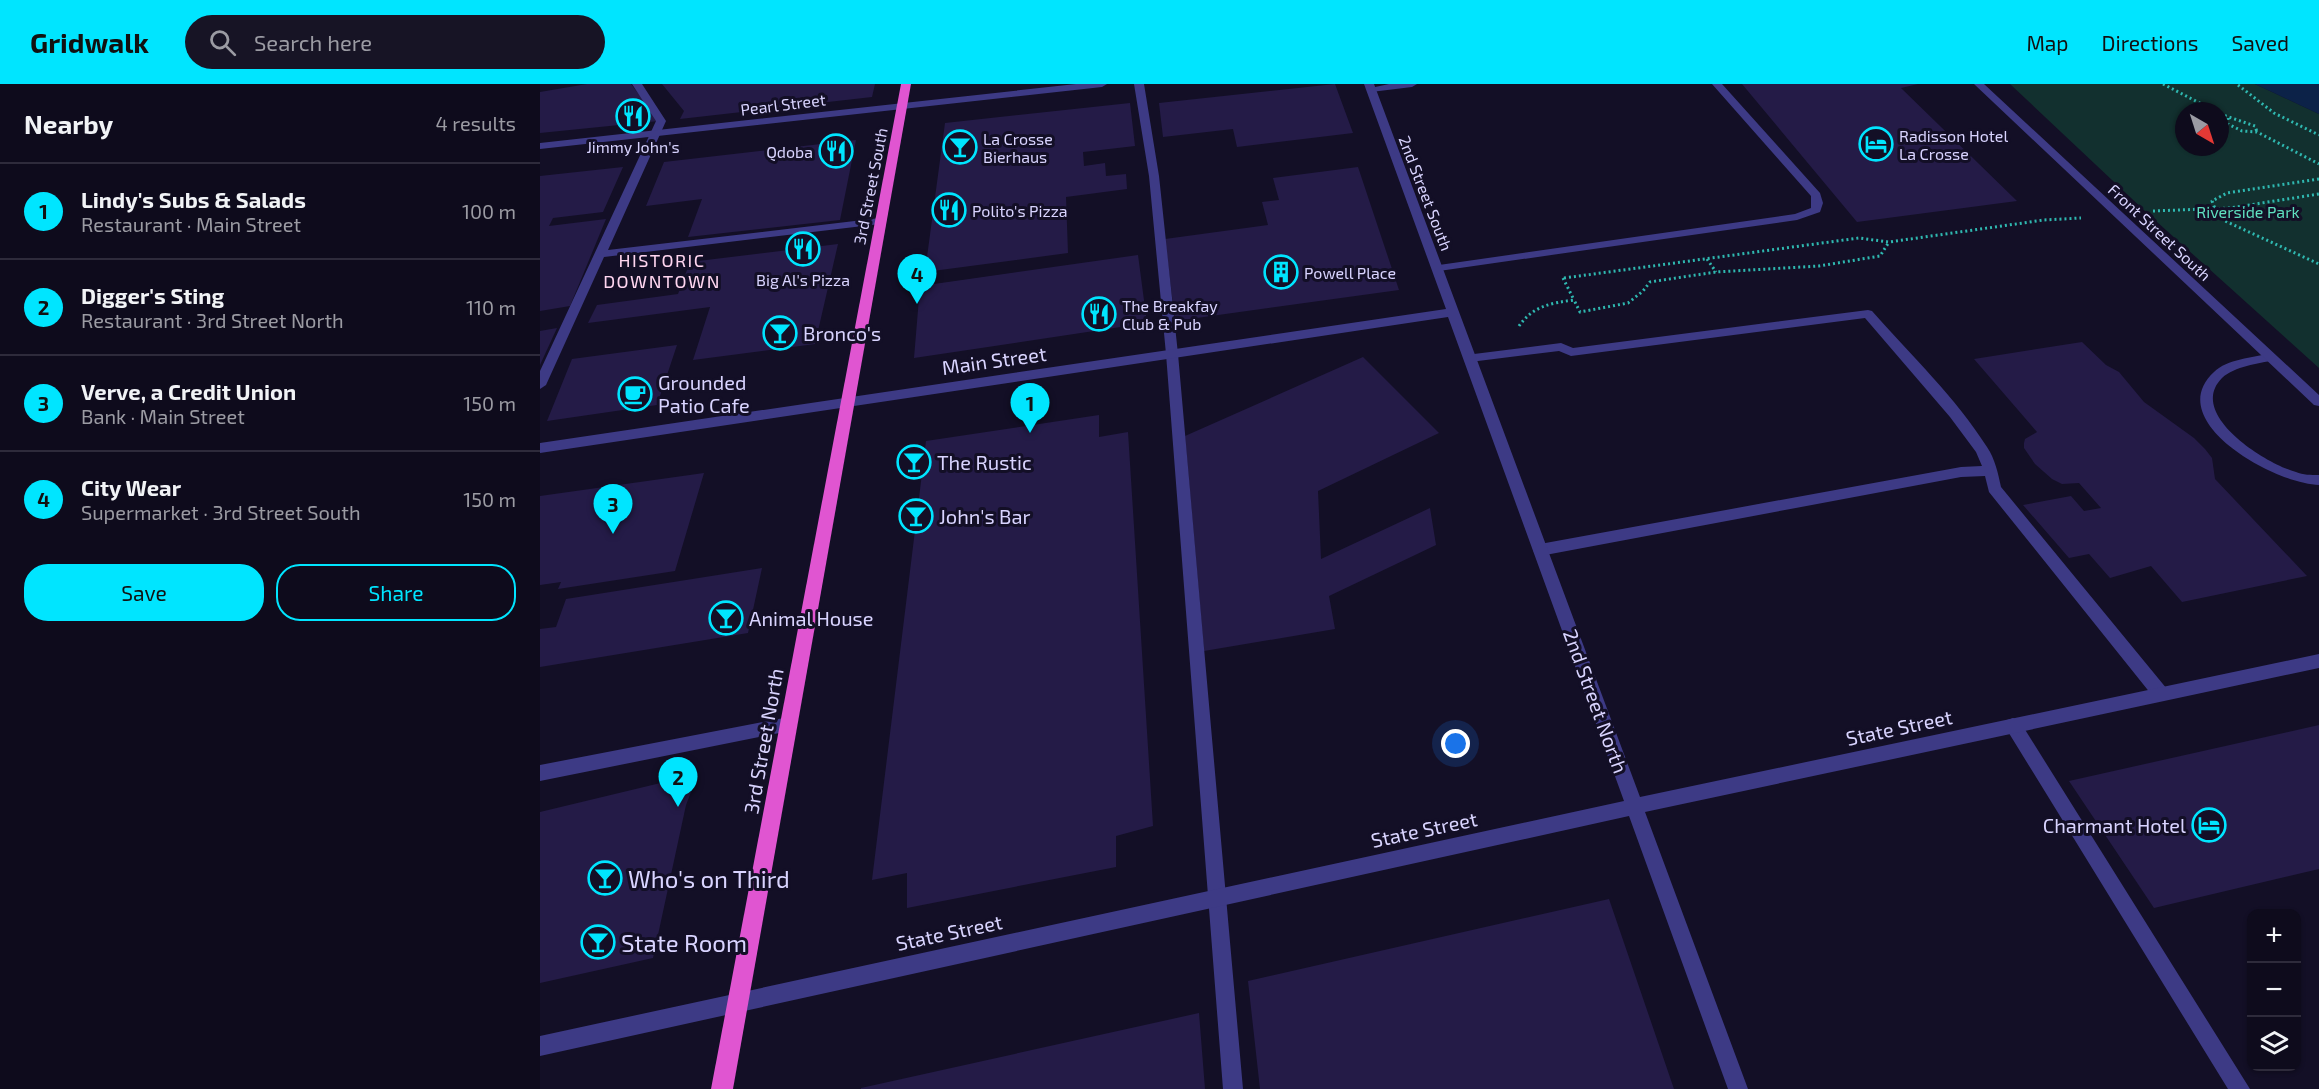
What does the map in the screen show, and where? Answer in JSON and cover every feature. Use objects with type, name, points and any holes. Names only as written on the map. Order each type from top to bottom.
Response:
[{"type":"highway","name":"3rd Street South","points":[[847,401],[906,84]]},
{"type":"highway","name":"3rd Street North","points":[[722,1089],[847,401]]},
{"type":"street","points":[[540,385],[661,120],[638,84]]},
{"type":"street","name":"Pearl Street","points":[[540,147],[1102,84]]},
{"type":"street","points":[[1139,84],[1154,176],[1172,354],[1233,1089]]},
{"type":"street","points":[[1370,86],[1412,84]]},
{"type":"street","points":[[1438,268],[1797,217],[1816,210],[1818,203],[1816,195],[1717,84]]},
{"type":"street","name":"Front Street South","points":[[1979,84],[2319,402]]},
{"type":"street","name":"2nd Street South","points":[[1370,86],[1454,312]]},
{"type":"street","points":[[600,254],[880,221]]},
{"type":"street","name":"Main Street","points":[[540,448],[1454,312]]},
{"type":"street","name":"2nd Street North","points":[[1454,312],[1738,1089]]},
{"type":"street","points":[[1470,358],[1561,348],[1571,352],[1868,314],[1955,414],[1982,450],[1991,471],[1994,488],[2160,694]]},
{"type":"street","points":[[2270,357],[2225,369],[2207,387],[2206,404],[2216,424],[2233,443],[2259,462],[2292,477],[2319,480]]},
{"type":"street","points":[[1540,550],[1961,472],[1991,471]]},
{"type":"street","name":"State Street","points":[[540,1046],[1635,806],[2319,661]]},
{"type":"street","points":[[540,773],[789,724]]},
{"type":"street","points":[[2013,725],[2240,1089]]},
{"type":"path","points":[[2163,84],[2198,102]]},
{"type":"path","points":[[2238,85],[2274,113],[2319,135]]},
{"type":"path","points":[[2229,118],[2242,119],[2255,126],[2257,132]]},
{"type":"path","points":[[2229,124],[2242,131],[2257,132],[2319,164]]},
{"type":"path","points":[[2319,179],[2227,193],[2212,201],[2213,207],[2225,221],[2319,264]]},
{"type":"path","points":[[2146,212],[2213,207],[2230,208],[2319,194]]},
{"type":"path","points":[[1889,242],[1880,256],[1819,266],[1716,272],[1650,282],[1641,296],[1629,304],[1580,312],[1563,278],[1859,238],[1889,242],[2044,220],[2081,218]]},
{"type":"path","points":[[1707,259],[1716,272]]},
{"type":"path","points":[[1514,329],[1520,325],[1525,315],[1543,304],[1574,300]]},
{"type":"green space","name":"Riverside Park","points":[[2010,84],[2255,84],[2319,114],[2319,368],[2146,212]]},
{"type":"water","points":[[2255,84],[2319,84],[2319,114]]},
{"type":"building","points":[[587,84],[631,84],[659,121],[540,133],[540,92]]},
{"type":"building","points":[[662,84],[875,84],[872,97],[680,119],[684,111]]},
{"type":"building","points":[[1335,84],[1353,133],[1237,147],[1233,129],[1163,137],[1159,103]]},
{"type":"building","name":"Radisson Hotel La Crosse","points":[[1742,84],[1918,84],[1901,88],[2017,201],[1857,222]]},
{"type":"building","points":[[1130,103],[1135,146],[1083,152],[1084,166],[1105,163],[1106,176],[1126,174],[1127,189],[1066,197],[1068,253],[925,272],[945,123]]},
{"type":"building","points":[[856,140],[840,220],[688,237],[702,199],[646,206],[664,162]]},
{"type":"building","points":[[623,167],[603,212],[553,218],[549,226],[606,219],[570,306],[540,311],[540,176]]},
{"type":"building","name":"Powell Place","points":[[1358,167],[1399,290],[1175,321],[1165,239],[1268,225],[1262,202],[1279,200],[1273,178]]},
{"type":"building","points":[[838,244],[815,344],[693,360],[710,307],[588,323],[597,305],[678,294],[690,262]]},
{"type":"building","points":[[1138,255],[1147,323],[914,358],[920,286]]},
{"type":"building","points":[[557,328],[540,365],[540,331]]},
{"type":"building","points":[[2082,342],[2106,365],[2119,372],[2144,402],[2194,438],[2205,449],[2212,458],[2215,479],[2307,576],[2182,602],[2151,566],[2110,578],[2089,554],[2069,558],[2023,505],[2071,496],[2084,511],[2101,508],[2079,483],[2062,484],[2052,479],[2035,464],[2024,448],[2024,443],[2025,439],[2037,432],[1974,359]]},
{"type":"building","points":[[677,345],[657,405],[547,421],[572,359]]},
{"type":"building","points":[[1363,357],[1439,433],[1318,491],[1321,559],[1430,508],[1436,545],[1329,596],[1335,629],[1204,651],[1185,436]]},
{"type":"building","points":[[1099,415],[1099,437],[1128,432],[1153,826],[1116,836],[1116,867],[907,908],[907,873],[872,880],[926,441]]},
{"type":"building","points":[[704,473],[675,571],[558,589],[561,582],[540,585],[540,496]]},
{"type":"building","points":[[762,568],[748,633],[540,667],[540,629],[556,627],[566,599]]},
{"type":"building","name":"Charmant Hotel","points":[[2319,725],[2319,869],[2154,908],[2069,781]]},
{"type":"building","points":[[698,774],[686,805],[653,958],[540,983],[540,812]]},
{"type":"building","points":[[1609,899],[1674,1089],[1260,1089],[1248,981]]},
{"type":"building","points":[[1199,1013],[1205,1089],[861,1089],[861,1088]]},
{"type":"place","name":"Jimmy John's","points":[[633,116]]},
{"type":"place","name":"Radisson Hotel La Crosse","points":[[1876,144]]},
{"type":"place","name":"La Crosse Bierhaus","points":[[960,147]]},
{"type":"place","name":"Qdoba","points":[[836,151]]},
{"type":"place","name":"Polito's Pizza","points":[[949,210]]},
{"type":"place","name":"Big Al's Pizza","points":[[803,249]]},
{"type":"place","name":"Powell Place","points":[[1281,272]]},
{"type":"place","name":"City Wear","points":[[917,304]]},
{"type":"place","name":"The Breakfay Club & Pub","points":[[1099,314]]},
{"type":"place","name":"Bronco's","points":[[780,333]]},
{"type":"place","name":"Grounded Patio Cafe","points":[[635,394]]},
{"type":"place","name":"Lindy's Subs & Salads","points":[[1030,433]]},
{"type":"place","name":"The Rustic","points":[[914,462]]},
{"type":"place","name":"John's Bar","points":[[916,516]]},
{"type":"place","name":"Verve, a Credit Union","points":[[613,534]]},
{"type":"place","name":"Animal House","points":[[726,618]]},
{"type":"place","name":"Digger's Sting","points":[[678,807]]},
{"type":"place","name":"Charmant Hotel","points":[[2209,825]]},
{"type":"place","name":"Who's on Third","points":[[605,878]]},
{"type":"place","name":"State Room","points":[[598,942]]},
{"type":"district","name":"HISTORIC DOWNTOWN","points":[[662,270]]}]
